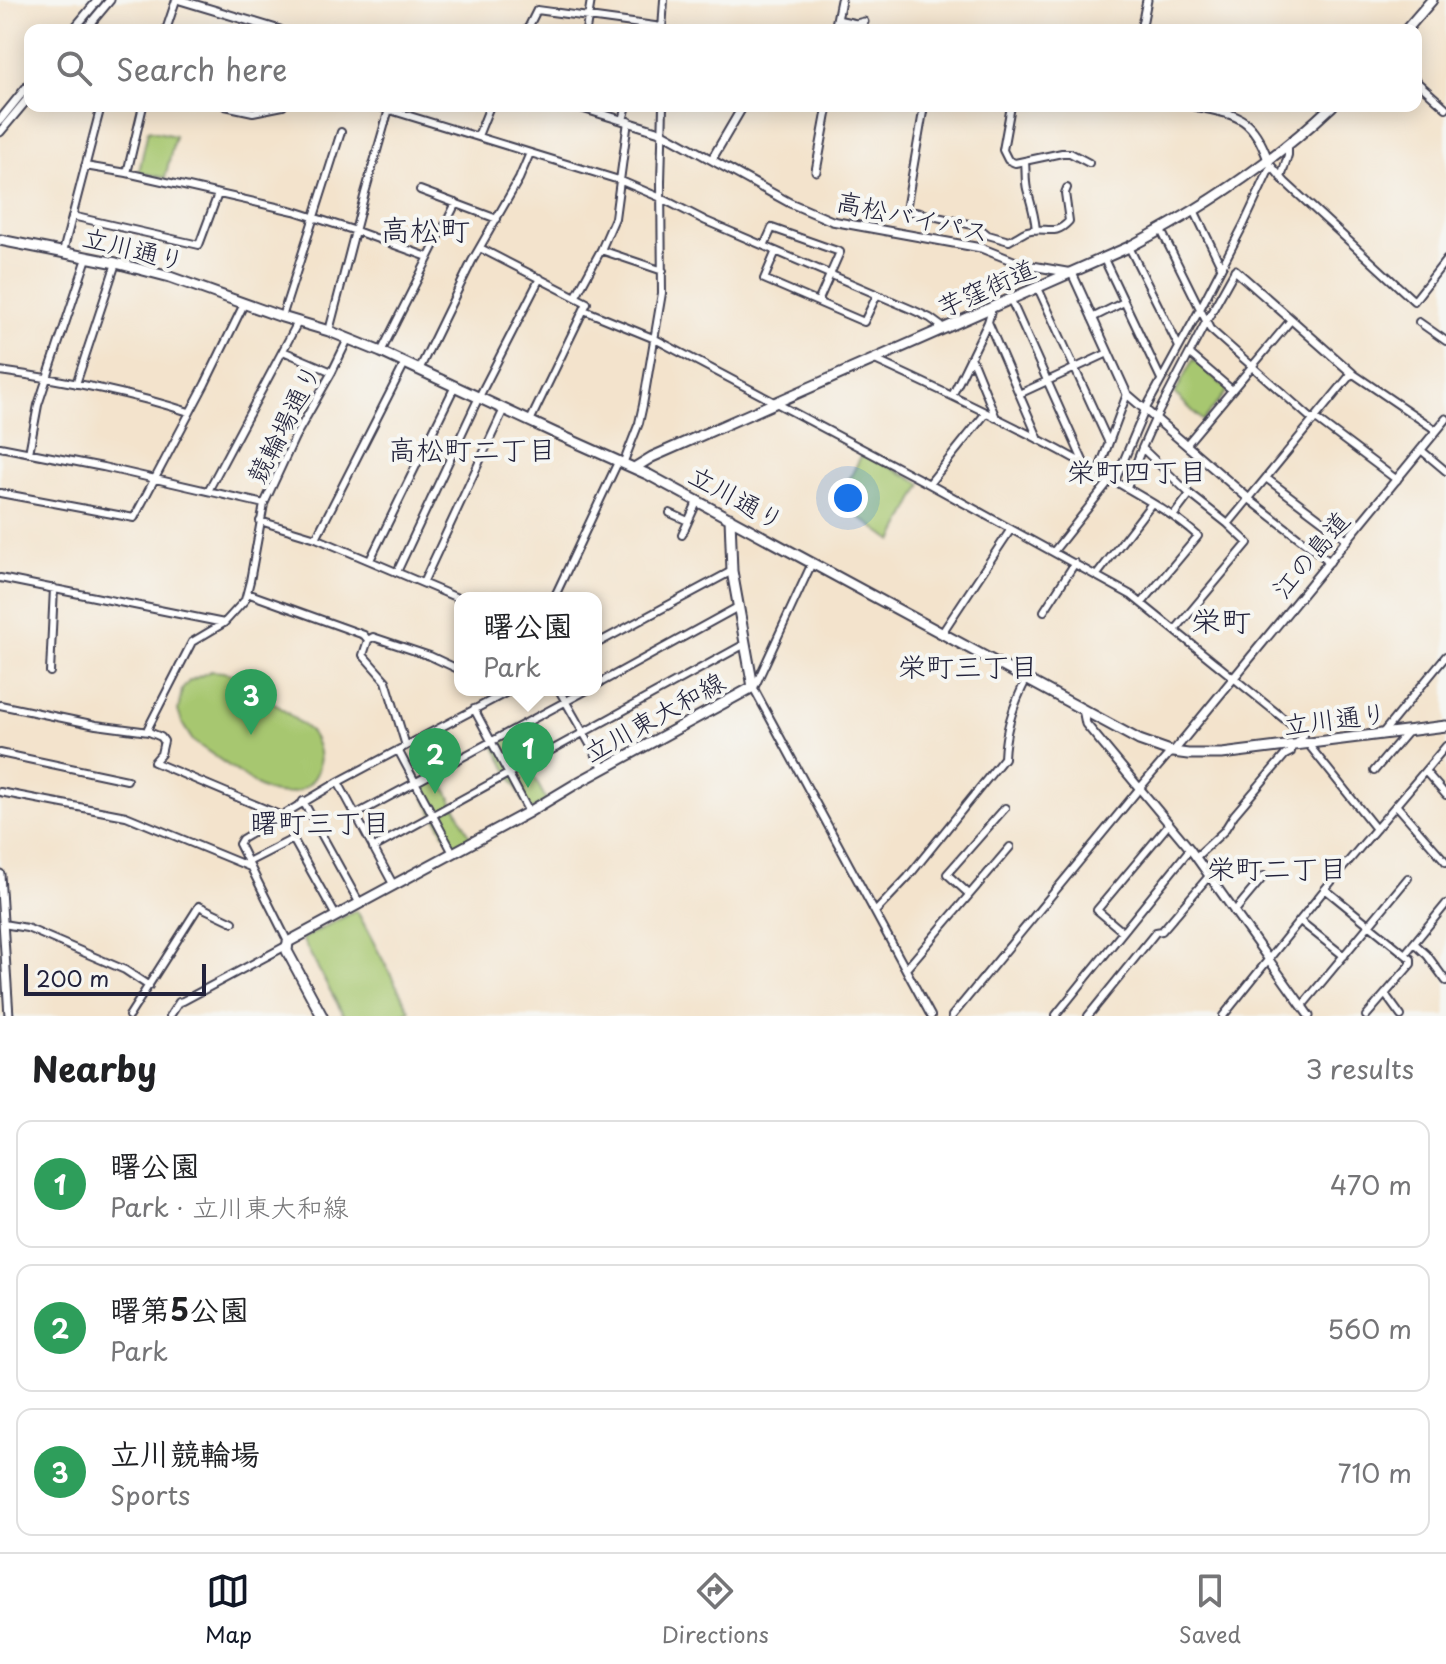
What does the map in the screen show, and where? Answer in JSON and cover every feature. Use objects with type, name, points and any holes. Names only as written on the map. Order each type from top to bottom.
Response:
[{"type":"main road","points":[[1411,24],[1432,0]]},
{"type":"main road","name":"芋窪街道","points":[[634,468],[652,457],[1129,247],[1269,163],[1325,112]]},
{"type":"main road","name":"立川通り","points":[[0,240],[170,277],[381,352],[698,500],[1139,740],[1173,752],[1222,754],[1446,726]]},
{"type":"main road","name":"立川東大和線","points":[[288,942],[753,687],[732,571],[730,518]]},
{"type":"main road","points":[[288,942],[287,951],[322,1016]]},
{"type":"street","points":[[78,24],[98,0]]},
{"type":"street","points":[[90,24],[110,0]]},
{"type":"street","points":[[168,24],[178,0],[252,24]]},
{"type":"street","points":[[587,24],[591,0]]},
{"type":"street","points":[[662,24],[664,0]]},
{"type":"street","points":[[836,24],[841,0]]},
{"type":"street","points":[[1142,24],[1147,0]]},
{"type":"street","points":[[530,24],[537,10],[628,24]]},
{"type":"street","points":[[837,20],[856,24],[864,22]]},
{"type":"street","points":[[1422,87],[1443,106],[1446,96]]},
{"type":"street","points":[[2,126],[24,92]]},
{"type":"street","points":[[2,126],[24,102]]},
{"type":"street","points":[[60,253],[64,248],[99,112]]},
{"type":"street","points":[[127,173],[142,112]]},
{"type":"street","points":[[329,331],[388,112]]},
{"type":"street","points":[[399,112],[619,180],[930,318],[945,329]]},
{"type":"street","points":[[478,136],[488,112]]},
{"type":"street","name":"高松バイパス","points":[[597,112],[663,133],[790,203],[832,221],[981,248],[1021,264],[1072,273]]},
{"type":"street","points":[[576,296],[615,218],[626,112]]},
{"type":"street","points":[[557,592],[639,423],[662,293],[662,112]]},
{"type":"street","points":[[712,159],[739,112]]},
{"type":"street","points":[[816,171],[827,112]]},
{"type":"street","points":[[923,112],[906,210],[977,226],[988,235],[1009,241],[1028,231],[1057,231],[1069,221],[1067,188]]},
{"type":"street","points":[[1010,112],[1003,150],[1008,160],[1025,162],[1070,153],[1089,163]]},
{"type":"street","points":[[1222,112],[1247,122],[1261,142],[1269,163],[1281,178],[1414,301],[1446,260]]},
{"type":"street","points":[[282,317],[341,132]]},
{"type":"street","points":[[1281,178],[1288,144]]},
{"type":"street","points":[[419,370],[530,153]]},
{"type":"street","points":[[1025,162],[1026,185],[1036,230]]},
{"type":"street","points":[[1054,551],[1113,480],[1145,410],[1244,224],[1269,163]]},
{"type":"street","points":[[85,166],[294,211],[428,257]]},
{"type":"street","points":[[420,190],[497,219]]},
{"type":"street","points":[[72,216],[199,245],[218,194]]},
{"type":"street","points":[[381,352],[456,203]]},
{"type":"street","points":[[1194,210],[1221,266]]},
{"type":"street","points":[[764,246],[772,228],[840,252],[818,302]]},
{"type":"street","points":[[1161,230],[1210,329],[1315,420],[1397,480]]},
{"type":"street","points":[[1129,247],[1179,347]]},
{"type":"street","points":[[480,248],[587,303],[530,421]]},
{"type":"street","points":[[601,250],[663,271]]},
{"type":"street","points":[[776,251],[764,279],[864,322],[877,295]]},
{"type":"street","points":[[29,453],[38,405],[87,258]]},
{"type":"street","points":[[1104,259],[1161,379]]},
{"type":"street","points":[[76,384],[116,263]]},
{"type":"street","points":[[1127,487],[1155,419],[1235,270],[1352,373],[1436,430]]},
{"type":"street","points":[[1072,273],[1127,394],[1249,499],[1330,562]]},
{"type":"street","points":[[397,572],[479,397],[540,278]]},
{"type":"street","points":[[1038,288],[1108,441]]},
{"type":"street","points":[[1011,300],[1084,463]]},
{"type":"street","points":[[1092,318],[1124,302]]},
{"type":"street","points":[[0,493],[134,518],[244,304]]},
{"type":"street","points":[[952,396],[992,308]]},
{"type":"street","points":[[584,310],[655,339],[1075,563],[1142,603],[1304,735],[1234,815],[1224,831],[1196,857]]},
{"type":"street","points":[[1186,445],[1291,320]]},
{"type":"street","points":[[208,491],[298,322]]},
{"type":"street","points":[[988,322],[1039,440]]},
{"type":"street","points":[[1419,322],[1446,341]]},
{"type":"street","name":"競輪場通り","points":[[149,732],[148,728],[192,642],[224,623],[245,600],[264,504],[295,437],[348,339]]},
{"type":"street","points":[[283,351],[332,372]]},
{"type":"street","points":[[1019,394],[1108,353]]},
{"type":"street","points":[[1190,354],[1232,390]]},
{"type":"street","points":[[971,357],[996,418]]},
{"type":"street","points":[[875,360],[1084,463],[1174,515],[1198,536],[1142,603]]},
{"type":"street","points":[[316,538],[405,363]]},
{"type":"street","points":[[0,371],[138,396],[189,412]]},
{"type":"street","points":[[1228,524],[1352,373]]},
{"type":"street","points":[[370,560],[455,386]]},
{"type":"street","points":[[1098,472],[1127,394]]},
{"type":"street","points":[[423,583],[504,409]]},
{"type":"street","points":[[929,484],[986,413]]},
{"type":"street","name":"江の島道","points":[[1173,752],[1446,419]]},
{"type":"street","points":[[0,447],[264,504]]},
{"type":"street","points":[[1142,448],[1248,543],[1176,629]]},
{"type":"street","points":[[1421,450],[1446,471]]},
{"type":"street","points":[[1266,478],[1348,540]]},
{"type":"street","points":[[1174,515],[1190,494]]},
{"type":"street","points":[[682,535],[698,500]]},
{"type":"street","points":[[1096,576],[1152,503]]},
{"type":"street","points":[[670,513],[688,521]]},
{"type":"street","points":[[260,521],[316,538],[454,596]]},
{"type":"street","points":[[942,633],[1011,529]]},
{"type":"street","points":[[812,563],[753,687],[931,1016]]},
{"type":"street","points":[[1044,611],[1075,563]]},
{"type":"street","points":[[602,641],[732,571]]},
{"type":"street","points":[[0,578],[224,623]]},
{"type":"street","points":[[50,672],[54,588]]},
{"type":"street","points":[[247,593],[340,625],[364,635],[368,640]]},
{"type":"street","points":[[602,682],[738,607]]},
{"type":"street","points":[[406,746],[386,681],[363,655],[368,640],[373,637],[398,645],[454,668]]},
{"type":"street","points":[[373,848],[745,644]]},
{"type":"street","points":[[1381,735],[1446,656]]},
{"type":"street","points":[[875,912],[908,877],[1004,758],[1011,716],[1027,678]]},
{"type":"street","points":[[170,1016],[179,1002],[284,947],[288,942],[239,844],[242,839],[303,801],[500,696]]},
{"type":"street","points":[[563,696],[604,769]]},
{"type":"street","points":[[355,815],[576,696]]},
{"type":"street","points":[[0,705],[96,725],[149,732],[164,741],[161,754],[154,762],[282,816]]},
{"type":"street","points":[[1083,709],[1086,724],[1190,849],[1309,1016]]},
{"type":"street","points":[[472,711],[529,812]]},
{"type":"street","points":[[1374,771],[1408,731]]},
{"type":"street","points":[[1308,744],[1376,829]]},
{"type":"street","points":[[1223,1016],[1446,746]]},
{"type":"street","points":[[398,750],[453,853]]},
{"type":"street","points":[[952,1016],[1173,752]]},
{"type":"street","points":[[0,753],[127,780]]},
{"type":"street","points":[[1425,771],[1446,795]]},
{"type":"street","points":[[338,782],[394,886]]},
{"type":"street","points":[[0,792],[126,816],[249,864]]},
{"type":"street","points":[[303,801],[360,904]]},
{"type":"street","points":[[1397,806],[1446,862]]},
{"type":"street","points":[[969,894],[947,874],[1005,808]]},
{"type":"street","points":[[958,814],[981,835]]},
{"type":"street","points":[[1123,932],[1097,910],[1169,824]]},
{"type":"street","points":[[249,864],[293,839],[336,917]]},
{"type":"street","points":[[906,969],[1010,847]]},
{"type":"street","points":[[1056,1015],[1190,849]]},
{"type":"street","points":[[0,874],[9,1016]]},
{"type":"street","points":[[1088,1016],[1156,932],[1162,931],[1209,876]]},
{"type":"street","points":[[1234,912],[1264,876]]},
{"type":"street","points":[[1302,1006],[1408,878]]},
{"type":"street","points":[[1325,889],[1411,959],[1411,964],[1366,1016]]},
{"type":"street","points":[[1405,954],[1446,904]]},
{"type":"street","points":[[129,1016],[199,906],[233,922]]},
{"type":"street","points":[[1300,921],[1344,956]]},
{"type":"street","points":[[3,924],[27,928],[125,970],[149,986]]},
{"type":"street","points":[[1414,943],[1446,981]]},
{"type":"street","points":[[1385,994],[1401,1016]]},
{"type":"green space","points":[[148,130],[175,136],[165,178],[139,172]]},
{"type":"green space","points":[[1193,359],[1228,390],[1203,421],[1175,394]]},
{"type":"green space","points":[[863,452],[922,484],[893,541],[838,502]]},
{"type":"green space","points":[[211,671],[241,677],[310,731],[318,746],[320,760],[317,773],[310,783],[301,790],[274,793],[259,787],[193,741],[178,711],[182,690],[189,681]]},
{"type":"green space","points":[[510,732],[547,801],[529,811],[492,742]]},
{"type":"green space","points":[[437,772],[454,804],[434,815],[417,783]]},
{"type":"green space","points":[[455,806],[473,842],[454,852],[435,816]]},
{"type":"green space","points":[[355,911],[410,1011],[400,1016],[344,1016],[302,939]]},
{"type":"place","name":"立川競輪場","points":[[251,735]]},
{"type":"place","name":"曙公園","points":[[528,788]]},
{"type":"place","name":"曙第5公園","points":[[435,794]]},
{"type":"district","name":"高松町","points":[[425,228]]},
{"type":"district","name":"高松町二丁目","points":[[472,448]]},
{"type":"district","name":"栄町四丁目","points":[[1137,470]]},
{"type":"district","name":"栄町","points":[[1221,619]]},
{"type":"district","name":"栄町三丁目","points":[[968,665]]},
{"type":"district","name":"曙町三丁目","points":[[320,821]]},
{"type":"district","name":"栄町二丁目","points":[[1277,867]]}]
